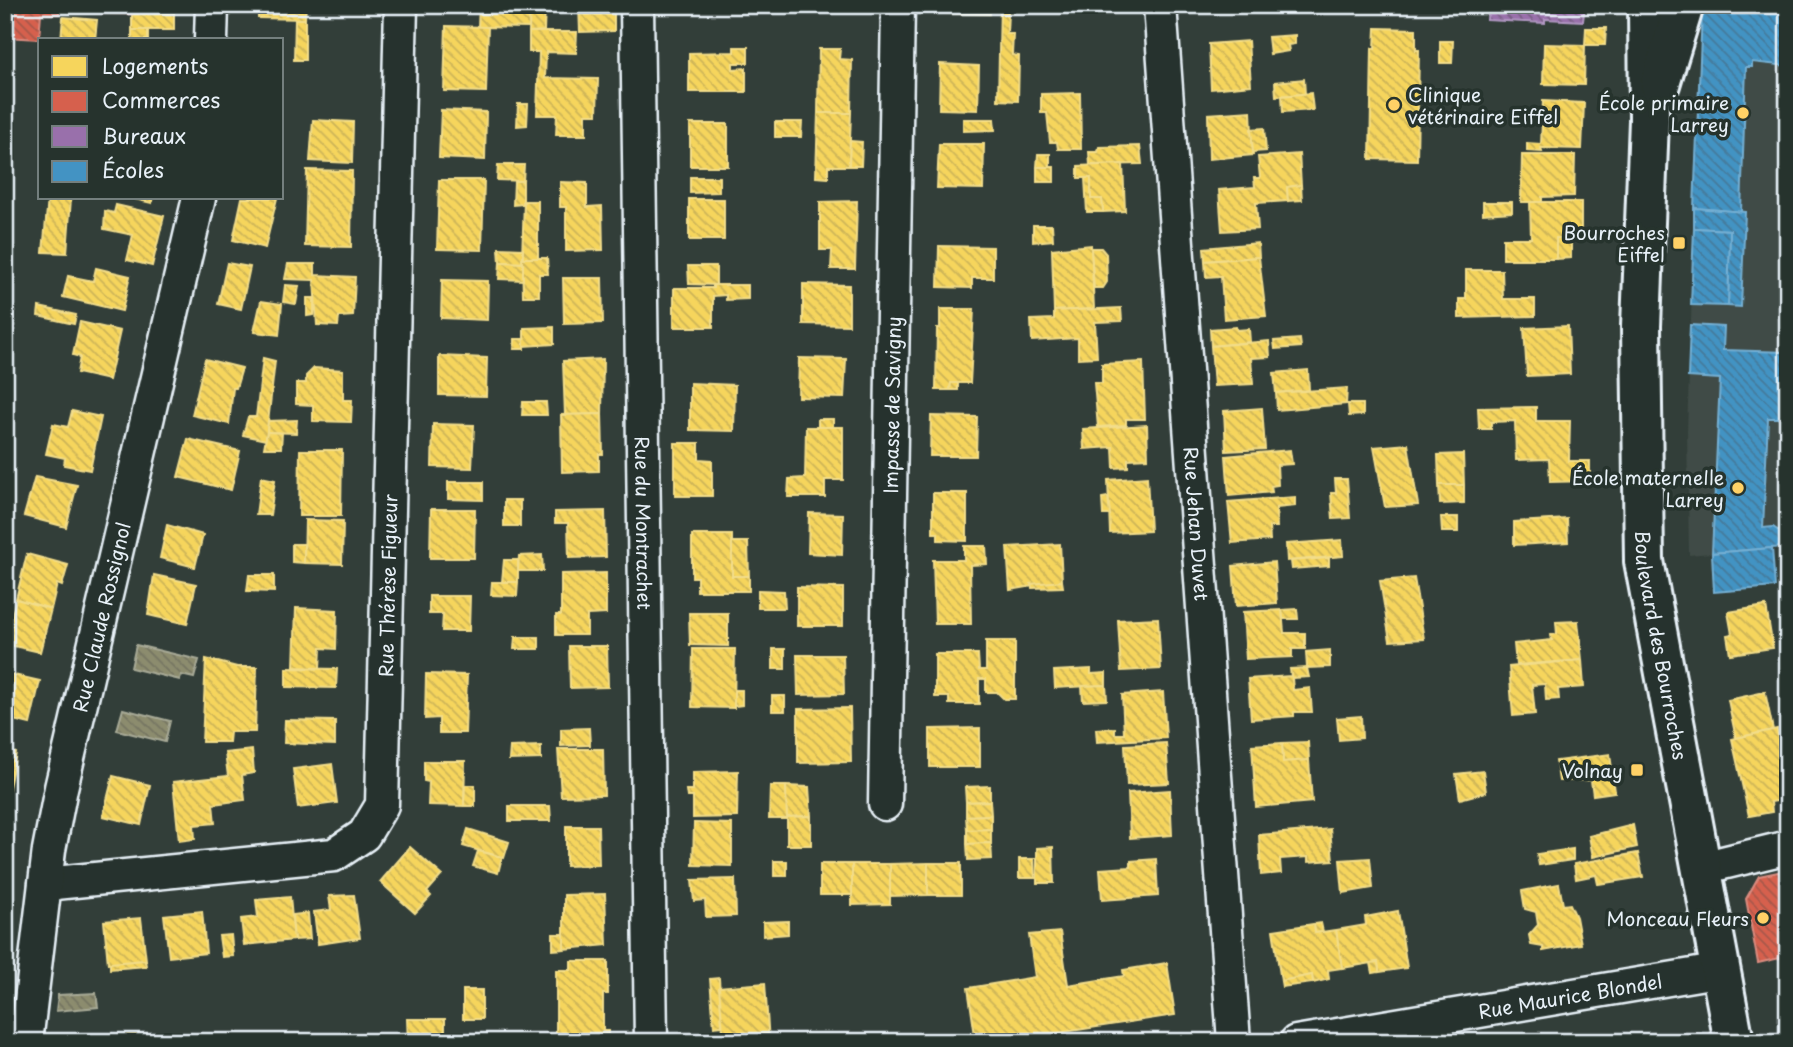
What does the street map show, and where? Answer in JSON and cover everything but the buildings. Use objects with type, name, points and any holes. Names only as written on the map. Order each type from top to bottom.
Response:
[{"type":"main road","name":"Boulevard des Bourroches","points":[[1648,5],[1649,120],[1641,326],[1644,561],[1734,1042]]},
{"type":"main road","name":"Boulevard des Bourroches","points":[[1660,83],[1671,5]]},
{"type":"main road","name":"Boulevard des Bourroches","points":[[1649,120],[1684,5]]},
{"type":"street","points":[[211,38],[212,5]]},
{"type":"street","name":"Rue Thérèse Figueur","points":[[45,884],[334,855],[364,835],[382,805],[401,5]]},
{"type":"street","name":"Rue du Montrachet","points":[[637,5],[650,1042]]},
{"type":"street","name":"Impasse de Savigny","points":[[886,804],[898,5]]},
{"type":"street","name":"Rue Jehan Duvet","points":[[1160,5],[1234,1042]]},
{"type":"street","name":"Rue Claude Rossignol","points":[[26,1042],[45,884],[61,788],[199,200]]},
{"type":"street","points":[[1702,868],[1788,847]]},
{"type":"street","name":"Rue Maurice Blondel","points":[[1296,1042],[1722,970]]},
{"type":"shaded area","points":[[1741,5],[1785,5],[1784,17],[1788,17],[1788,546],[1689,555],[1687,431],[1702,11],[1740,13]]},
{"type":"place","name":"Clinique vétérinaire Eiffel","points":[[1394,105]]},
{"type":"place","name":"École primaire Larrey","points":[[1743,113]]},
{"type":"place","name":"Bourroches Eiffel","points":[[1679,243]]},
{"type":"place","name":"École maternelle Larrey","points":[[1738,488]]},
{"type":"place","name":"Volnay","points":[[1637,770]]},
{"type":"place","name":"Monceau Fleurs","points":[[1763,918]]}]
